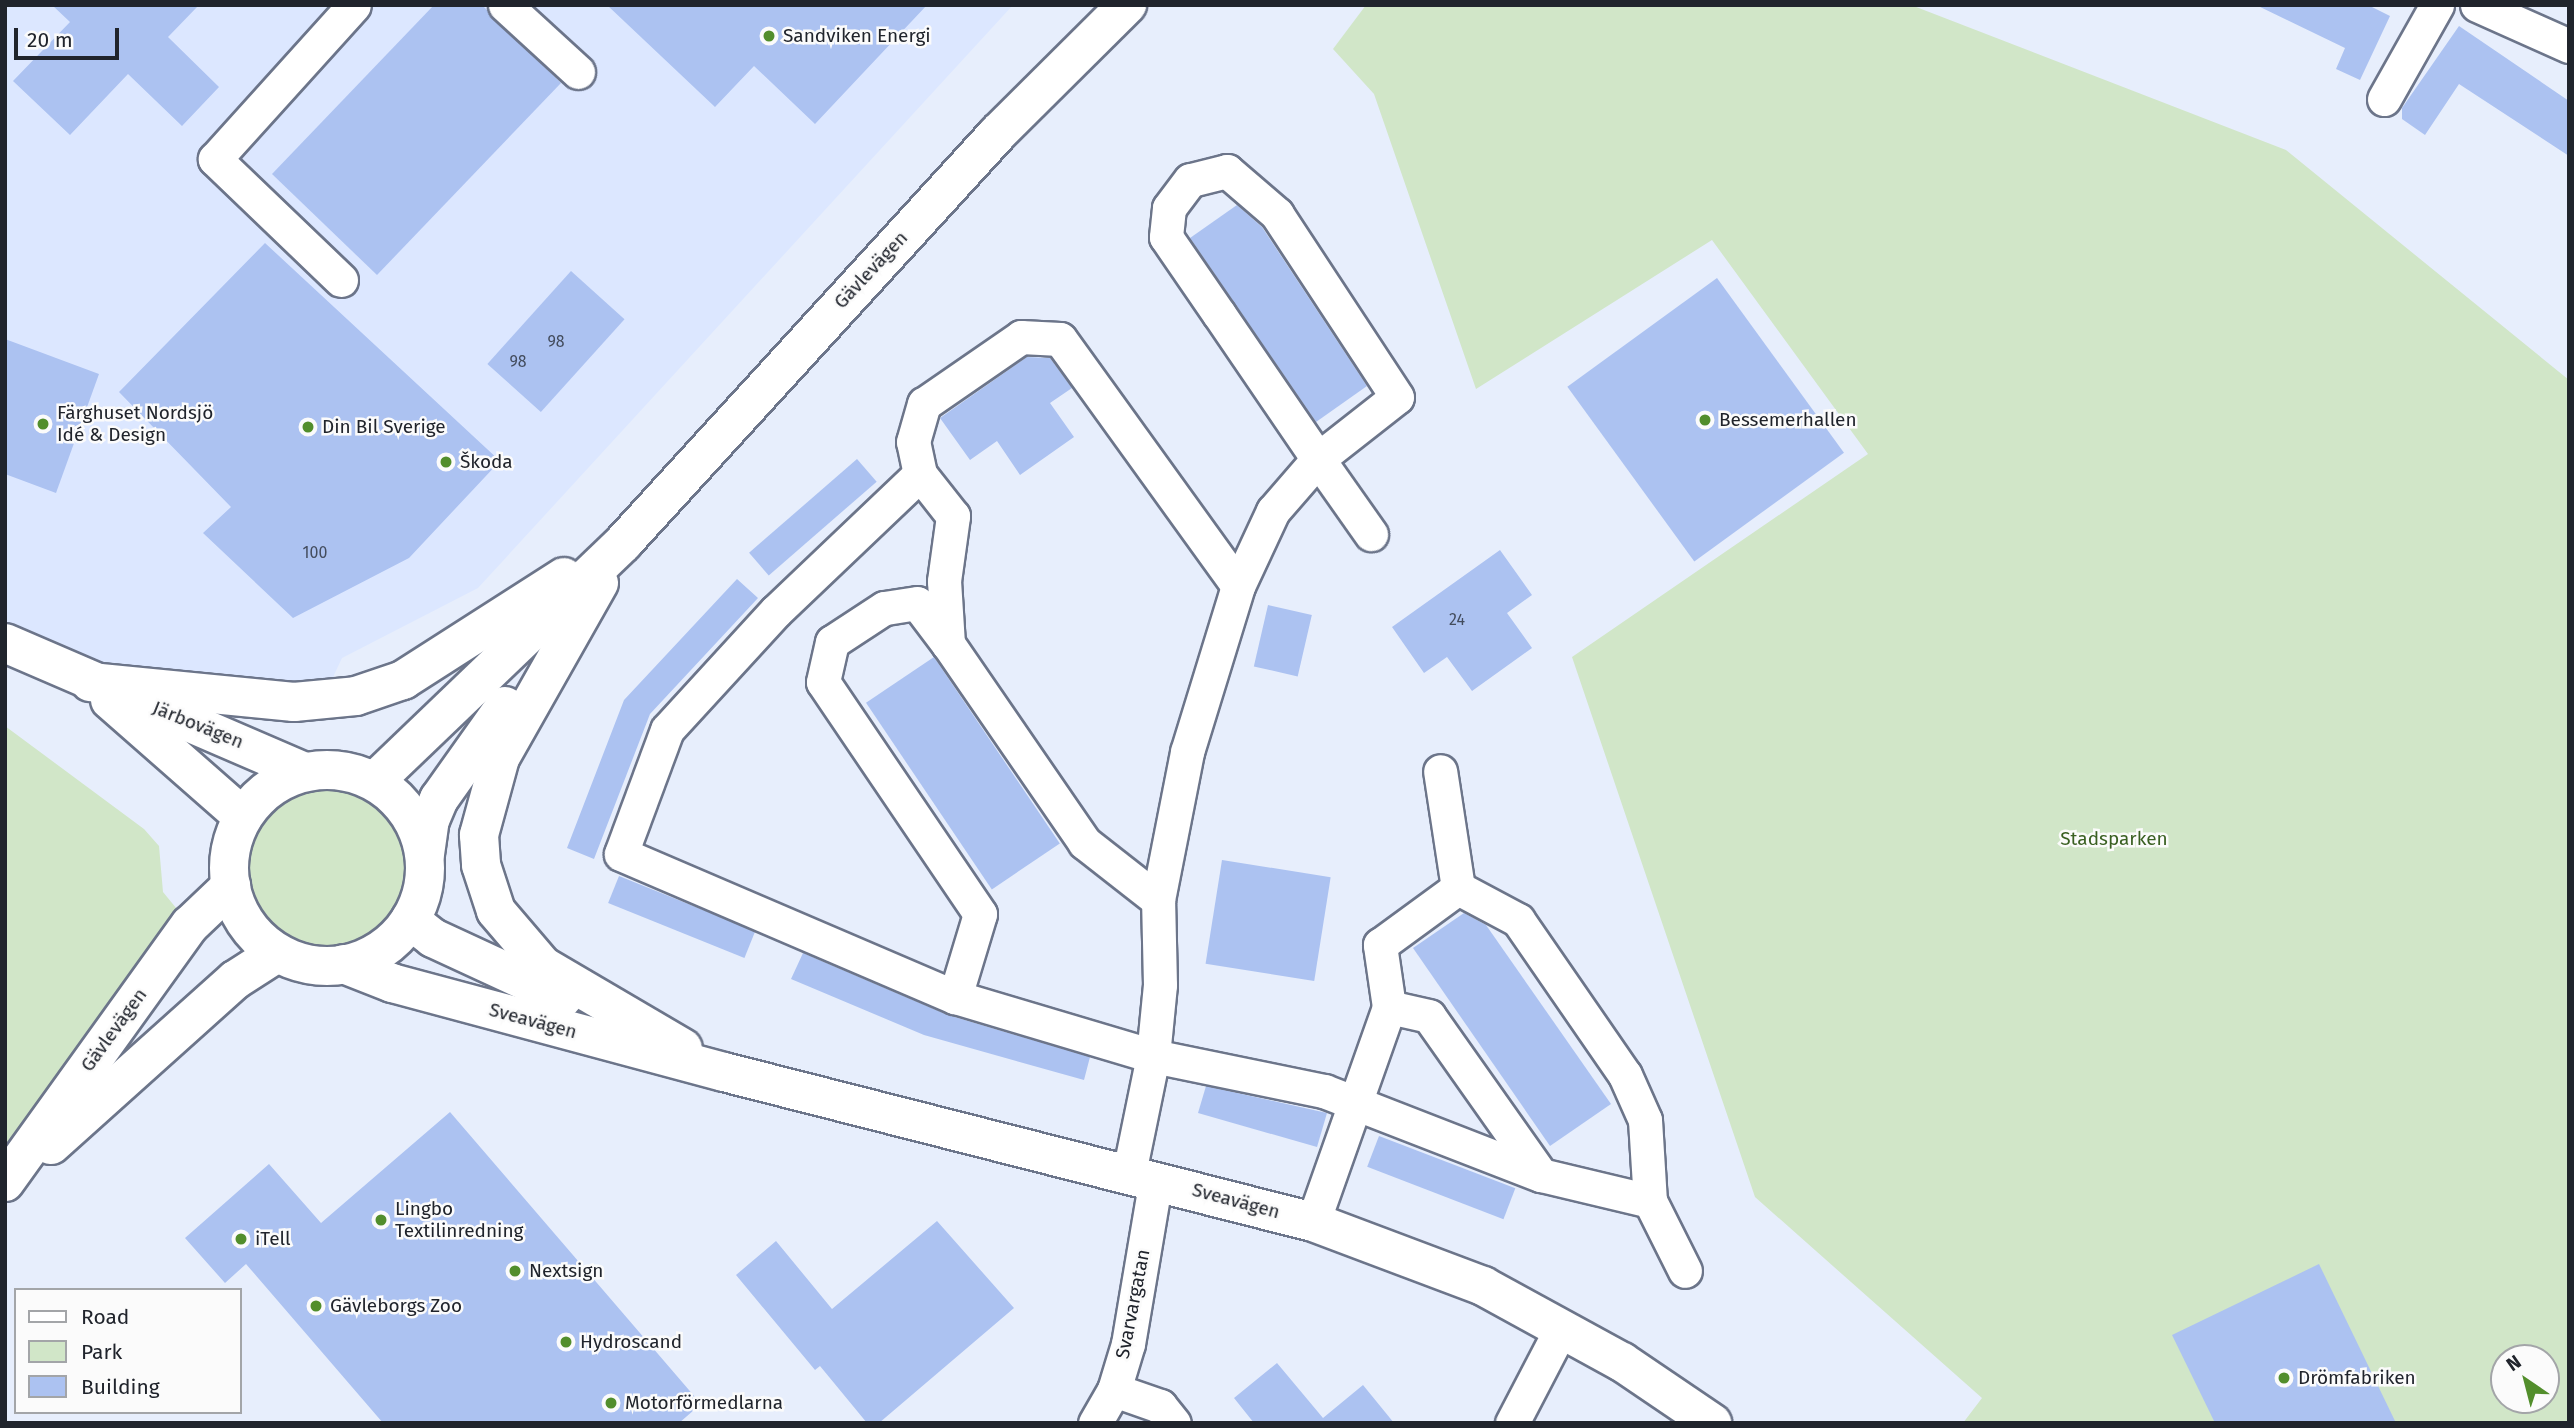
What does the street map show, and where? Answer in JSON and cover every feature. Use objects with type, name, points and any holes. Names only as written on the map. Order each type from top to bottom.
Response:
[{"type":"main road","name":"Gävlevägen","points":[[375,781],[623,542],[999,133],[1126,5]]},
{"type":"main road","name":"Gävlevägen","points":[[425,854],[412,817],[375,781],[344,771],[304,772],[272,787],[243,817],[231,846],[231,886],[248,924],[277,953],[313,965],[344,964],[384,947],[410,920],[422,894],[430,820],[439,799],[623,542]]},
{"type":"main road","points":[[90,682],[294,702],[356,696],[402,680],[484,624],[623,542]]},
{"type":"main road","points":[[623,542],[541,679],[500,758],[479,835],[481,864],[496,911],[543,966],[724,1072]]},
{"type":"main road","name":"Järbovägen","points":[[5,643],[90,682],[304,772]]},
{"type":"main road","name":"Järbovägen","points":[[90,682],[243,817]]},
{"type":"main road","name":"Gävlevägen","points":[[5,1184],[190,925],[231,886]]},
{"type":"main road","name":"Sveavägen","points":[[410,920],[433,938],[724,1072]]},
{"type":"main road","name":"Gävlevägen","points":[[5,1184],[235,981],[277,953]]},
{"type":"main road","name":"Sveavägen","points":[[344,964],[391,982],[724,1072],[1142,1176],[1313,1222],[1483,1286],[1562,1327],[1712,1423]]},
{"type":"street","points":[[341,280],[215,159],[354,5]]},
{"type":"street","points":[[505,5],[578,72]]},
{"type":"street","points":[[2384,99],[2437,5]]},
{"type":"street","points":[[2477,5],[2569,46]]},
{"type":"street","points":[[1318,459],[1397,397],[1278,214],[1227,171],[1190,180],[1169,208],[1166,237],[1318,459],[1371,534]]},
{"type":"street","points":[[948,644],[944,581],[953,516],[919,474],[913,442],[924,404],[1021,337],[1060,339],[1238,586]]},
{"type":"street","name":"Svarvargatan","points":[[1095,1423],[1114,1390],[1128,1344],[1160,985],[1158,900],[1187,752],[1238,586],[1273,511],[1318,459]]},
{"type":"street","points":[[919,474],[776,611],[667,730],[621,854],[955,997],[1153,1056],[1324,1091],[1356,1106],[1541,1175],[1650,1201]]},
{"type":"street","points":[[955,997],[980,914],[823,682],[832,642],[884,608],[917,603],[1085,842],[1158,900]]},
{"type":"street","points":[[1440,771],[1458,888]]},
{"type":"street","points":[[1313,1222],[1389,1007],[1380,945],[1458,888]]},
{"type":"street","points":[[1458,888],[1518,920],[1625,1075],[1644,1120],[1650,1201],[1685,1272]]},
{"type":"street","points":[[1389,1007],[1429,1016],[1541,1175]]},
{"type":"street","points":[[1522,1419],[1562,1327]]},
{"type":"street","points":[[1114,1390],[1160,1406],[1174,1423]]},
{"type":"shaded area","points":[[5,5],[1013,5],[478,588],[342,658],[334,675],[335,700],[215,693],[5,643]]},
{"type":"green space","name":"Stadsparken","points":[[1366,5],[1911,5],[2286,150],[2569,380],[2569,1423],[1963,1423],[1982,1398],[1755,1197],[1572,657],[1868,454],[1712,240],[1476,389],[1374,94],[1333,49]]},
{"type":"green space","points":[[5,726],[144,829],[159,846],[163,892],[190,925],[5,1182]]},
{"type":"green space","points":[[327,770],[364,778],[396,799],[417,831],[425,868],[417,905],[396,937],[364,958],[327,966],[290,958],[258,937],[237,905],[229,868],[237,831],[258,799],[290,778]]},
{"type":"building","points":[[52,5],[199,5],[168,37],[219,87],[182,126],[128,74],[70,135],[13,81],[70,22]]},
{"type":"building","points":[[434,5],[482,5],[561,83],[377,275],[272,174]]},
{"type":"building","name":"Sandviken Energi","points":[[607,5],[927,5],[815,124],[754,66],[715,107]]},
{"type":"building","points":[[2256,5],[2368,5],[2390,16],[2360,80],[2336,69],[2345,48]]},
{"type":"building","points":[[2459,26],[2569,101],[2569,156],[2459,84],[2425,135],[2402,119],[2402,108]]},
{"type":"building","points":[[1237,205],[1262,227],[1367,386],[1316,422],[1190,238]]},
{"type":"building","name":"Din Bil Sverige","points":[[265,243],[500,461],[409,558],[293,618],[203,533],[231,507],[119,392]]},
{"type":"building","points":[[571,271],[625,319],[541,412],[487,364]]},
{"type":"building","name":"Bessemerhallen","points":[[1717,278],[1844,453],[1694,561],[1567,387]]},
{"type":"building","name":"Färghuset Nordsjö Idé & Design","points":[[5,339],[99,374],[56,493],[5,474]]},
{"type":"building","points":[[1027,357],[1050,358],[1072,388],[1050,403],[1074,437],[1020,475],[997,441],[970,460],[940,418]]},
{"type":"building","points":[[857,459],[877,482],[769,575],[749,553]]},
{"type":"building","points":[[1500,550],[1532,595],[1507,613],[1532,648],[1472,691],[1447,657],[1424,673],[1392,627]]},
{"type":"building","points":[[737,579],[758,598],[650,714],[594,859],[567,848],[624,700]]},
{"type":"building","points":[[1268,605],[1312,615],[1298,677],[1254,666]]},
{"type":"building","points":[[934,657],[1060,844],[992,889],[866,703]]},
{"type":"building","points":[[1222,860],[1331,877],[1314,981],[1206,964]]},
{"type":"building","points":[[619,876],[755,931],[744,958],[608,903]]},
{"type":"building","points":[[1464,913],[1486,925],[1611,1104],[1550,1146],[1413,948]]},
{"type":"building","points":[[803,953],[948,1015],[1090,1057],[1084,1080],[924,1035],[791,979]]},
{"type":"building","points":[[1206,1086],[1327,1113],[1317,1147],[1198,1113]]},
{"type":"building","points":[[450,1112],[701,1404],[679,1423],[383,1423],[246,1264],[225,1283],[185,1238],[269,1164],[321,1223]]},
{"type":"building","points":[[1379,1136],[1515,1188],[1503,1219],[1367,1167]]},
{"type":"building","points":[[937,1221],[1014,1308],[879,1423],[867,1423],[820,1366],[815,1370],[736,1275],[776,1241],[832,1309]]},
{"type":"building","name":"Drömfabriken","points":[[2319,1264],[2396,1423],[2215,1423],[2172,1335]]},
{"type":"building","points":[[1277,1363],[1323,1418],[1363,1385],[1394,1423],[1254,1423],[1234,1398]]},
{"type":"place","name":"Sandviken Energi","points":[[769,36]]},
{"type":"place","name":"Bessemerhallen","points":[[1705,420]]},
{"type":"place","name":"Färghuset Nordsjö Idé & Design","points":[[43,424]]},
{"type":"place","name":"Din Bil Sverige","points":[[308,427]]},
{"type":"place","name":"Škoda","points":[[446,462]]},
{"type":"place","name":"Lingbo Textilinredning","points":[[381,1220]]},
{"type":"place","name":"iTell","points":[[241,1239]]},
{"type":"place","name":"Nextsign","points":[[515,1271]]},
{"type":"place","name":"Gävleborgs Zoo","points":[[316,1306]]},
{"type":"place","name":"Hydroscand","points":[[566,1342]]},
{"type":"place","name":"Drömfabriken","points":[[2284,1378]]},
{"type":"place","name":"Motorförmedlarna","points":[[611,1403]]}]
